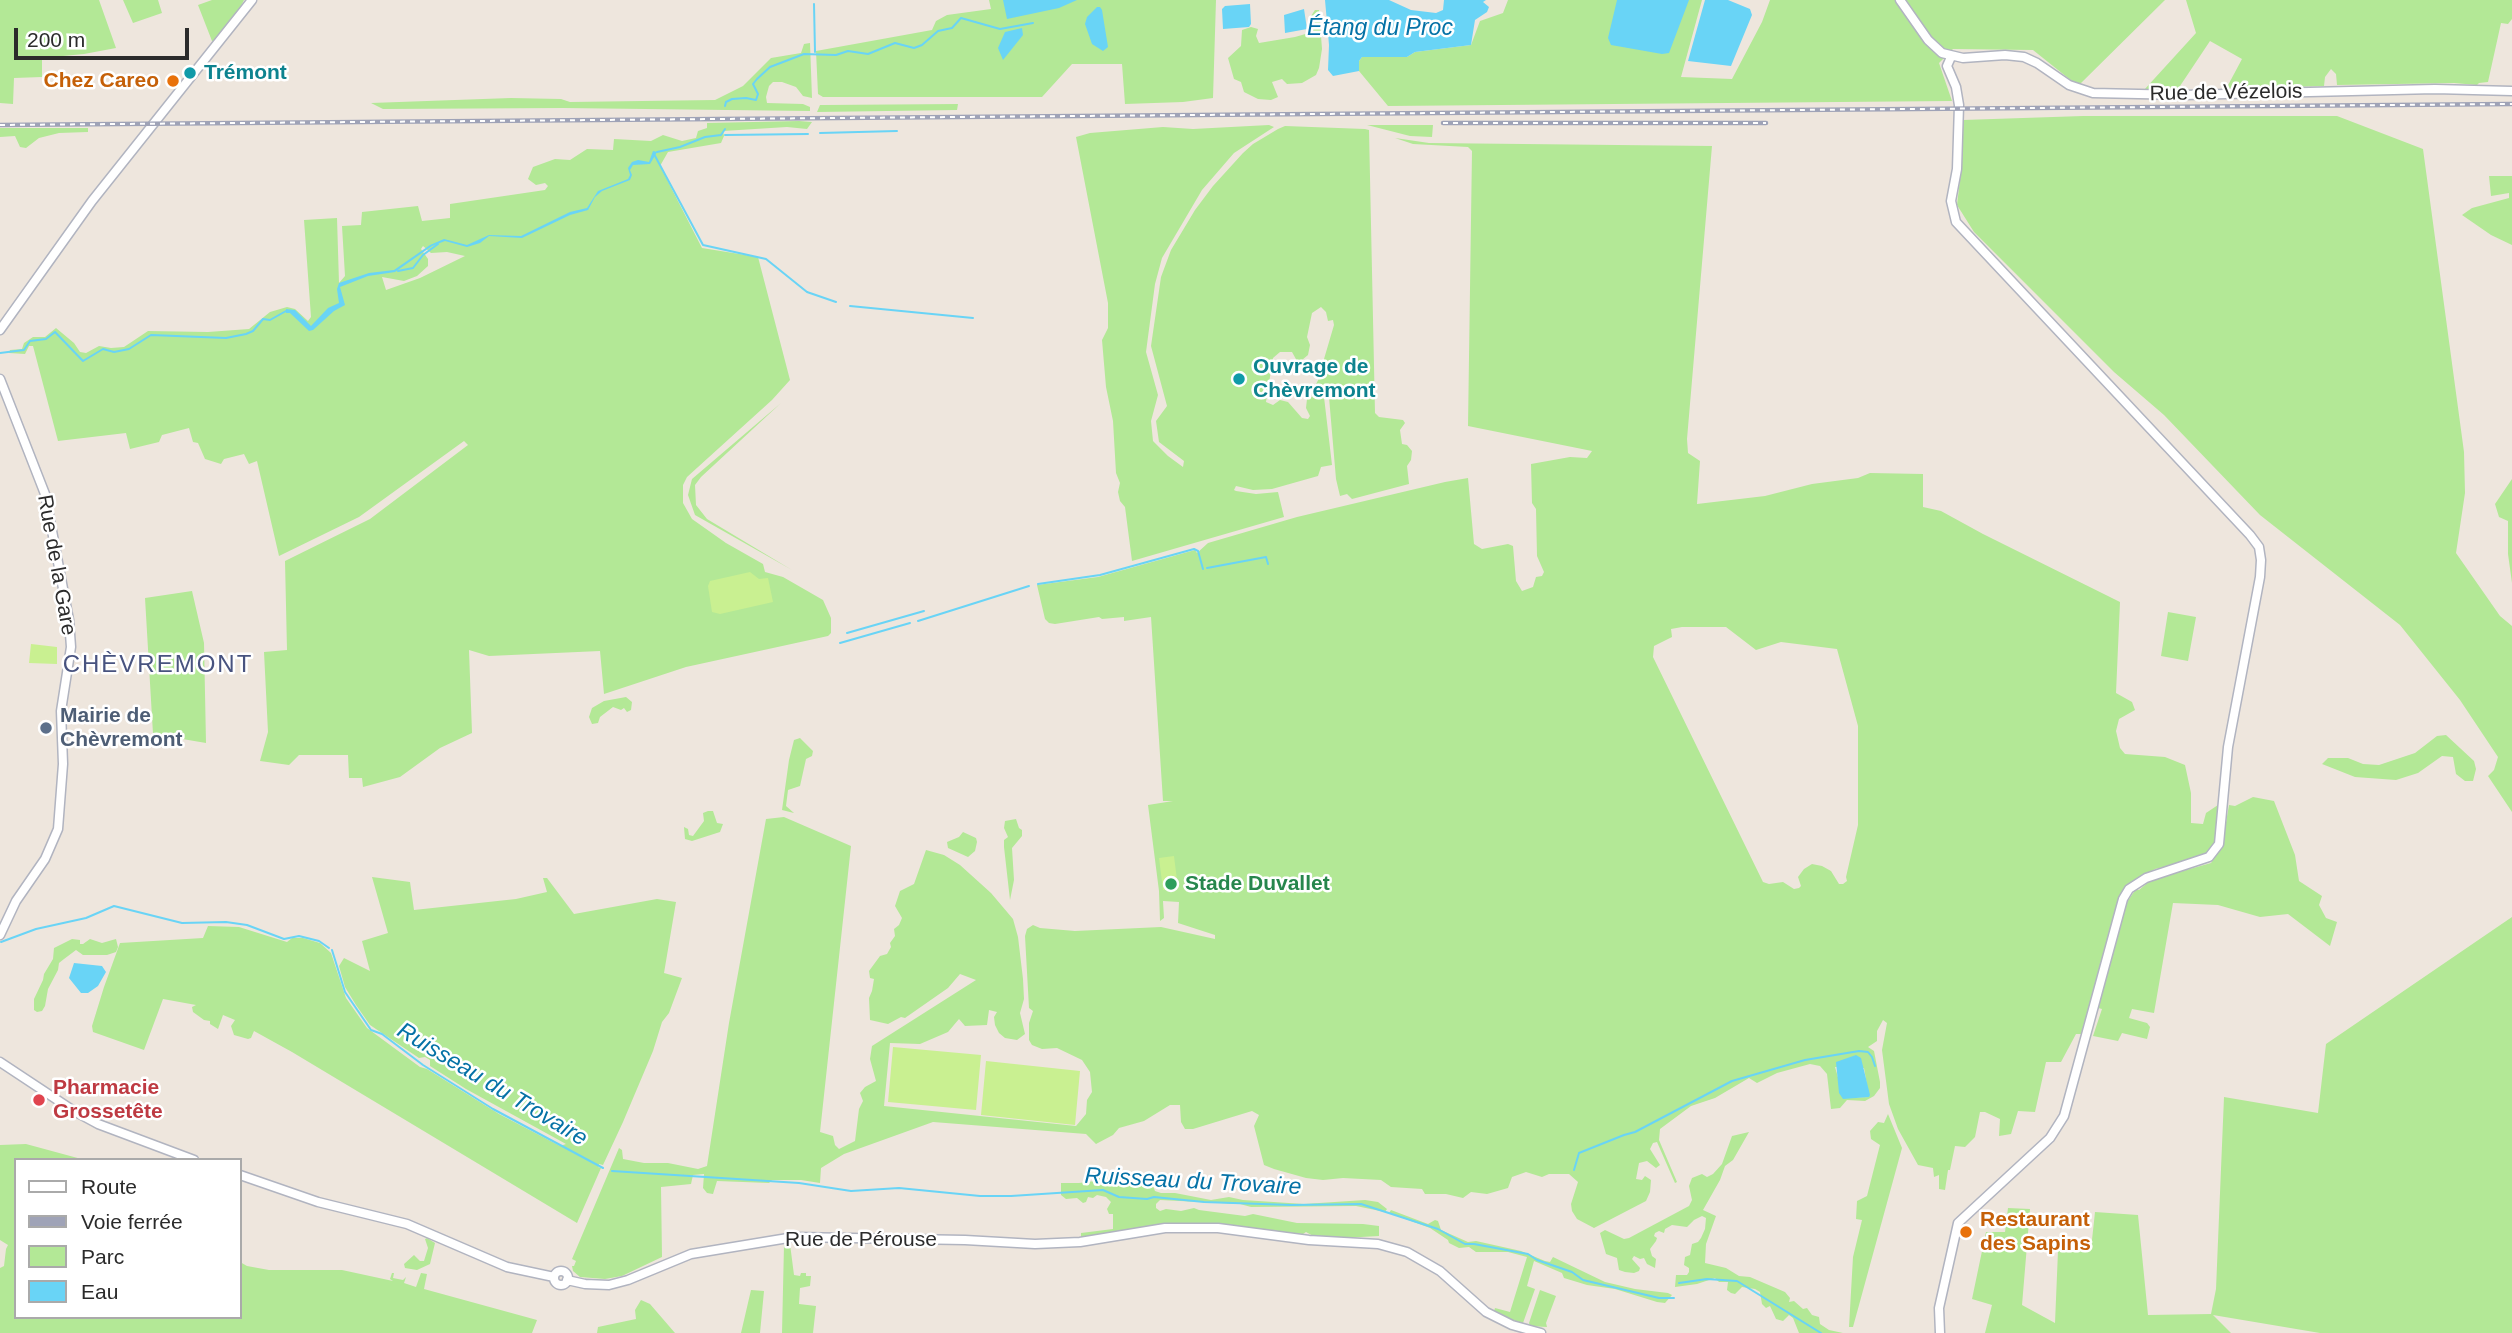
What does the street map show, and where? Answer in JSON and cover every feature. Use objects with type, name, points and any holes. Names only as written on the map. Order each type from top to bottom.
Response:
[{"type":"street","points":[[0,330],[92,201],[252,0]]},
{"type":"street","points":[[1900,0],[1933,46],[1951,57],[1947,66],[1959,100],[1958,160],[1951,201],[1956,222],[2250,536],[2259,547],[2261,559],[2260,578],[2228,747],[2219,844],[2209,857],[2157,873],[2129,889],[2119,909],[2064,1116],[2050,1138],[1958,1223],[1939,1308],[1940,1333]]},
{"type":"street","name":"Rue de Vézelois","points":[[1951,57],[2024,57],[2038,63],[2076,89],[2108,94],[2512,90]]},
{"type":"street","name":"Rue de la Gare","points":[[0,379],[45,494],[70,628],[70,660],[61,722],[63,764],[59,822],[50,849],[12,907],[0,935]]},
{"type":"street","points":[[0,1062],[98,1124],[189,1158]]},
{"type":"street","name":"Rue de Pérouse","points":[[242,1176],[318,1202],[407,1224],[507,1266],[554,1277],[555,1273],[562,1271],[567,1274],[567,1280],[609,1286],[691,1254],[807,1236],[1018,1244],[1078,1242],[1165,1228],[1218,1228],[1309,1240],[1378,1244],[1419,1257],[1440,1271],[1486,1312],[1511,1325],[1541,1333]]},
{"type":"green space","points":[[0,0],[99,0],[116,48],[42,58],[42,77],[14,78],[13,104],[0,103]]},
{"type":"green space","points":[[123,0],[158,0],[162,13],[133,23]]},
{"type":"green space","points":[[212,0],[244,0],[215,41],[212,41],[198,5]]},
{"type":"green space","points":[[989,0],[1216,0],[1213,98],[1125,104],[1122,64],[1072,64],[1042,97],[823,97],[818,94],[816,51],[932,30],[936,21],[947,15],[991,9]]},
{"type":"green space","points":[[1508,0],[1702,0],[1681,77],[1732,79],[1762,22],[1770,0],[2165,0],[2078,86],[2033,50],[1953,49],[1939,63],[1952,101],[1388,106],[1359,71],[1362,57],[1407,57],[1415,52],[1471,45],[1480,21],[1503,13]]},
{"type":"green space","points":[[2186,0],[2512,0],[2512,19],[2508,24],[2501,23],[2488,82],[2477,85],[2337,85],[2336,74],[2331,69],[2325,77],[2324,86],[2226,89],[2242,59],[2210,41],[2178,89],[2144,90],[2196,33]]},
{"type":"green space","points":[[1315,10],[1319,10],[1322,49],[1316,75],[1302,83],[1287,84],[1282,79],[1272,82],[1278,97],[1271,100],[1258,99],[1244,92],[1241,82],[1234,79],[1228,58],[1241,46],[1242,30],[1251,27],[1258,29],[1256,36],[1259,43],[1295,37],[1309,33],[1311,16]]},
{"type":"green space","points":[[810,43],[812,98],[803,96],[796,87],[782,82],[773,82],[766,97],[767,103],[803,104],[810,107],[810,111],[383,109],[371,103],[511,98],[561,99],[570,102],[715,100],[743,86],[771,58],[801,53],[804,44]]},
{"type":"green space","points":[[958,104],[957,110],[817,112],[820,105]]},
{"type":"green space","points":[[2083,116],[2337,116],[2423,149],[2464,452],[2465,493],[2456,553],[2500,616],[2512,626],[2512,812],[2488,776],[2494,770],[2498,757],[2460,700],[2400,625],[2260,515],[2164,415],[2114,372],[1974,232],[1957,205],[1963,120]]},
{"type":"green space","points":[[812,122],[807,129],[787,127],[723,131],[721,143],[668,152],[660,166],[702,248],[758,257],[790,380],[772,400],[687,477],[683,485],[683,503],[692,519],[763,564],[765,572],[783,577],[823,600],[831,618],[831,633],[828,636],[686,667],[604,694],[600,651],[489,656],[469,650],[472,733],[440,748],[400,777],[363,787],[362,778],[349,778],[348,755],[299,755],[289,765],[260,761],[268,732],[264,652],[287,650],[285,561],[370,519],[468,445],[464,441],[359,517],[279,556],[257,461],[249,464],[244,454],[224,459],[221,464],[205,459],[198,443],[193,442],[189,428],[162,435],[159,442],[130,449],[126,433],[58,441],[33,346],[29,346],[25,354],[9,353],[10,350],[22,349],[24,343],[33,337],[45,337],[56,328],[74,343],[80,352],[86,353],[99,346],[124,347],[148,331],[208,332],[249,329],[270,312],[287,307],[295,309],[308,321],[311,317],[304,220],[337,218],[339,283],[345,276],[342,226],[361,225],[362,212],[418,206],[422,221],[450,218],[450,204],[545,190],[548,186],[545,183],[536,185],[528,179],[533,167],[555,159],[570,160],[587,149],[613,150],[614,139],[651,141],[663,135],[682,141],[696,138],[698,131],[707,128],[707,123]],"holes":[[[423,246],[431,253],[447,252],[465,256],[420,278],[386,290],[382,277],[404,281],[417,276],[428,266],[428,259],[421,249]]]},
{"type":"green space","points":[[1269,125],[1274,127],[1234,153],[1202,190],[1162,258],[1155,284],[1146,352],[1158,395],[1151,421],[1153,441],[1183,467],[1184,461],[1159,442],[1156,421],[1167,406],[1151,346],[1161,277],[1171,250],[1195,210],[1243,153],[1278,129],[1285,126],[1365,129],[1369,130],[1375,413],[1379,417],[1403,420],[1405,423],[1400,430],[1402,444],[1412,451],[1407,466],[1409,484],[1352,499],[1347,494],[1340,496],[1329,397],[1315,386],[1325,367],[1324,359],[1334,325],[1333,320],[1328,321],[1326,312],[1321,307],[1312,313],[1307,337],[1310,345],[1308,355],[1297,361],[1292,352],[1280,352],[1273,358],[1266,402],[1273,405],[1280,400],[1288,402],[1302,418],[1308,419],[1310,416],[1306,408],[1307,399],[1312,397],[1311,391],[1324,397],[1332,465],[1321,467],[1318,476],[1272,489],[1253,490],[1236,486],[1236,491],[1256,494],[1278,492],[1284,517],[1132,561],[1125,507],[1118,492],[1120,483],[1116,473],[1113,421],[1106,387],[1102,340],[1108,328],[1108,303],[1076,137],[1090,133],[1163,127],[1193,129]]},
{"type":"green space","points":[[1367,125],[1433,125],[1432,137],[1410,136]]},
{"type":"green space","points":[[0,128],[88,128],[88,132],[59,133],[39,138],[26,148],[20,147],[15,136],[0,137]]},
{"type":"green space","points":[[1395,138],[1429,143],[1712,146],[1687,439],[1688,453],[1700,461],[1697,504],[1765,496],[1812,484],[1858,478],[1870,473],[1923,474],[1923,507],[1941,511],[2120,602],[2116,693],[2132,702],[2135,710],[2119,719],[2116,731],[2120,748],[2125,754],[2165,757],[2185,765],[2191,793],[2191,823],[2203,824],[2206,813],[2218,805],[2215,844],[2207,853],[2189,861],[2155,869],[2132,882],[2119,900],[2081,1034],[2076,1034],[2061,1062],[2046,1062],[2035,1112],[2018,1111],[2011,1134],[1999,1136],[2000,1119],[1980,1112],[1975,1137],[1965,1147],[1955,1146],[1945,1190],[1939,1189],[1939,1175],[1934,1177],[1933,1168],[1918,1165],[1898,1129],[1889,1104],[1882,1050],[1887,1023],[1883,1020],[1877,1031],[1877,1041],[1868,1047],[1874,1051],[1880,1082],[1880,1088],[1874,1096],[1865,1101],[1847,1100],[1840,1108],[1831,1109],[1827,1074],[1820,1066],[1810,1064],[1777,1073],[1757,1083],[1749,1078],[1715,1098],[1691,1106],[1660,1129],[1659,1140],[1677,1182],[1675,1183],[1657,1142],[1653,1143],[1650,1149],[1660,1165],[1656,1168],[1647,1161],[1639,1163],[1636,1179],[1642,1180],[1645,1176],[1651,1180],[1646,1201],[1594,1228],[1577,1219],[1572,1211],[1571,1204],[1578,1182],[1569,1174],[1549,1174],[1542,1177],[1526,1172],[1512,1177],[1508,1188],[1487,1194],[1471,1192],[1463,1198],[1446,1194],[1425,1194],[1422,1189],[1391,1187],[1381,1180],[1323,1180],[1274,1169],[1264,1165],[1254,1126],[1259,1115],[1252,1111],[1185,1129],[1181,1122],[1180,1105],[1170,1105],[1144,1121],[1119,1128],[1113,1135],[1096,1144],[1086,1134],[933,1122],[844,1154],[821,1168],[820,1183],[801,1180],[772,1180],[769,1183],[717,1181],[713,1194],[707,1193],[703,1188],[704,1174],[693,1175],[691,1184],[661,1187],[662,1257],[622,1276],[605,1279],[580,1277],[573,1271],[572,1266],[576,1261],[572,1259],[619,1148],[622,1150],[623,1159],[698,1169],[707,1166],[729,1023],[766,819],[784,817],[851,846],[820,1132],[833,1136],[839,1149],[855,1141],[859,1109],[863,1101],[860,1093],[876,1081],[870,1059],[872,1046],[976,980],[960,974],[948,988],[905,1018],[901,1017],[888,1024],[870,1020],[869,998],[874,979],[870,978],[869,971],[891,947],[890,943],[895,936],[894,929],[902,918],[895,906],[900,891],[914,884],[926,850],[944,855],[960,865],[991,893],[1013,919],[1023,979],[1024,999],[1020,1013],[1025,1034],[1017,1040],[1005,1038],[995,1025],[994,1017],[997,1012],[989,1010],[987,1025],[965,1026],[959,1019],[948,1032],[920,1044],[890,1043],[884,1106],[1076,1126],[1086,1114],[1087,1100],[1092,1092],[1090,1072],[1082,1060],[1057,1048],[1042,1049],[1032,1045],[1029,1040],[1029,1023],[1033,1011],[1029,1008],[1025,936],[1027,929],[1033,925],[1075,931],[1161,927],[1215,939],[1215,935],[1178,923],[1179,902],[1163,901],[1164,918],[1160,921],[1148,805],[1173,801],[1163,801],[1151,617],[1124,621],[1124,617],[1099,617],[1049,623],[1045,619],[1037,585],[1098,577],[1195,550],[1197,553],[1208,543],[1297,517],[1468,478],[1474,544],[1482,549],[1508,544],[1513,546],[1516,581],[1522,591],[1533,587],[1536,577],[1542,576],[1544,572],[1537,556],[1531,464],[1570,457],[1587,458],[1592,451],[1468,426],[1472,151],[1468,147],[1413,144]],"holes":[[[1726,627],[1756,650],[1781,642],[1837,649],[1858,726],[1858,825],[1847,881],[1843,884],[1839,884],[1831,871],[1812,864],[1798,877],[1801,886],[1799,888],[1794,889],[1783,882],[1763,882],[1653,657],[1654,646],[1672,637],[1671,629]],[[1835,1067],[1864,1068],[1869,1097],[1844,1098]]]},
{"type":"green space","points":[[2489,176],[2512,176],[2512,245],[2491,235],[2462,215],[2472,208],[2509,198],[2509,193],[2491,196]]},
{"type":"green space","points":[[781,403],[701,477],[695,485],[696,505],[707,519],[792,570],[695,515],[688,495],[692,479]]},
{"type":"green space","points":[[2512,479],[2512,583],[2508,554],[2508,521],[2499,517],[2495,504]]},
{"type":"green space","points":[[750,572],[759,579],[768,578],[773,602],[720,614],[712,612],[708,586],[710,581]]},
{"type":"green space","points":[[192,591],[204,643],[206,743],[153,734],[145,598]]},
{"type":"green space","points":[[2168,612],[2196,617],[2188,661],[2161,656]]},
{"type":"green space","points":[[31,644],[57,647],[57,664],[29,663]]},
{"type":"green space","points":[[626,697],[632,702],[631,710],[627,712],[624,708],[621,710],[613,707],[600,717],[598,723],[592,724],[589,717],[592,708],[604,701]]},
{"type":"green space","points":[[2446,735],[2474,761],[2476,769],[2473,781],[2465,781],[2456,774],[2453,757],[2442,756],[2418,773],[2396,780],[2355,777],[2322,764],[2328,758],[2348,758],[2363,764],[2379,765],[2415,753],[2437,736]]},
{"type":"green space","points":[[800,738],[813,751],[812,756],[806,759],[800,786],[788,790],[786,806],[794,813],[782,810],[794,740]]},
{"type":"green space","points":[[2253,797],[2274,801],[2295,855],[2299,881],[2322,896],[2319,905],[2326,918],[2337,922],[2330,946],[2288,914],[2260,917],[2218,905],[2173,903],[2154,1013],[2132,1009],[2129,1018],[2147,1023],[2150,1027],[2147,1039],[2122,1033],[2118,1041],[2093,1036],[2102,1009],[2098,1008],[2099,1001],[2118,924],[2127,902],[2136,889],[2139,890],[2151,880],[2211,863],[2222,846],[2229,805],[2235,806]]},
{"type":"green space","points":[[713,811],[717,823],[723,824],[720,832],[692,841],[685,839],[684,827],[688,829],[689,835],[693,836],[704,821],[703,813]]},
{"type":"green space","points":[[1016,819],[1022,836],[1012,848],[1014,880],[1010,900],[1004,847],[1004,840],[1008,837],[1004,828],[1005,821]]},
{"type":"green space","points":[[963,832],[976,838],[977,842],[975,851],[968,857],[948,848],[947,842],[959,837]]},
{"type":"green space","points":[[1174,856],[1178,888],[1163,890],[1159,858]]},
{"type":"green space","points":[[372,877],[410,882],[414,910],[516,899],[547,892],[543,878],[547,878],[574,914],[657,899],[676,902],[664,973],[682,978],[623,1122],[603,1165],[599,1164],[598,1167],[601,1168],[577,1223],[254,1031],[248,1039],[234,1035],[231,1026],[235,1020],[223,1015],[218,1029],[210,1024],[210,1021],[193,1012],[192,1007],[196,1005],[163,999],[144,1050],[93,1032],[92,1026],[120,943],[203,938],[208,926],[239,927],[287,942],[292,938],[303,938],[320,943],[331,953],[346,998],[367,1028],[420,1067],[499,1114],[560,1146],[566,1144],[466,1089],[430,1066],[430,1060],[419,1058],[370,1025],[345,987],[339,966],[344,958],[370,971],[362,941],[388,933]]},
{"type":"green space","points":[[2512,917],[2512,1333],[2320,1333],[2213,1315],[2231,1333],[1985,1333],[1992,1305],[1972,1299],[1986,1232],[2005,1232],[2008,1208],[2030,1209],[2022,1305],[2055,1323],[2058,1251],[2091,1249],[2095,1212],[2138,1215],[2148,1315],[2211,1314],[2216,1289],[2224,1097],[2318,1113],[2326,1044]]},
{"type":"green space","points":[[72,939],[80,940],[80,944],[83,944],[90,939],[102,943],[116,939],[118,947],[116,952],[107,955],[83,955],[76,950],[59,963],[48,989],[45,1006],[42,1011],[37,1012],[34,1010],[34,999],[53,959],[54,948]]},
{"type":"green space","points":[[893,1047],[981,1055],[976,1110],[888,1102]]},
{"type":"green space","points":[[986,1061],[1080,1071],[1075,1125],[981,1115]]},
{"type":"green space","points":[[1888,1114],[1902,1148],[1853,1327],[1849,1327],[1853,1257],[1862,1220],[1856,1219],[1857,1201],[1867,1196],[1880,1145],[1871,1139],[1870,1131],[1878,1122],[1884,1123]]},
{"type":"green space","points":[[1749,1132],[1733,1160],[1725,1166],[1703,1210],[1716,1216],[1706,1244],[1705,1263],[1726,1268],[1739,1276],[1750,1277],[1785,1292],[1790,1298],[1789,1302],[1794,1301],[1803,1309],[1807,1308],[1812,1315],[1819,1317],[1820,1324],[1829,1330],[1843,1333],[1799,1333],[1789,1315],[1783,1321],[1776,1319],[1770,1306],[1766,1308],[1762,1304],[1760,1292],[1742,1287],[1735,1294],[1731,1293],[1727,1290],[1728,1282],[1719,1282],[1715,1278],[1675,1287],[1676,1275],[1687,1275],[1689,1272],[1689,1268],[1684,1265],[1685,1257],[1690,1255],[1692,1244],[1698,1242],[1705,1229],[1706,1218],[1702,1216],[1687,1227],[1672,1225],[1665,1229],[1664,1233],[1655,1233],[1657,1238],[1650,1249],[1656,1259],[1655,1268],[1647,1264],[1644,1258],[1634,1256],[1632,1259],[1640,1268],[1639,1271],[1625,1272],[1619,1270],[1617,1258],[1606,1254],[1600,1233],[1605,1230],[1624,1239],[1629,1238],[1689,1206],[1692,1200],[1689,1186],[1692,1178],[1713,1174],[1722,1164],[1732,1136]]},
{"type":"green space","points":[[26,1144],[78,1158],[14,1158],[14,1319],[242,1319],[242,1263],[269,1270],[342,1270],[393,1281],[390,1279],[394,1273],[393,1278],[403,1280],[406,1277],[404,1283],[416,1287],[421,1273],[427,1274],[424,1289],[537,1320],[532,1333],[0,1333],[0,1268],[4,1266],[8,1245],[0,1240],[0,1145]]},
{"type":"green space","points":[[1098,1178],[1146,1180],[1152,1184],[1155,1191],[1161,1193],[1211,1200],[1229,1197],[1304,1204],[1365,1200],[1378,1202],[1387,1209],[1385,1212],[1356,1206],[1251,1207],[1240,1204],[1160,1200],[1156,1208],[1160,1211],[1194,1208],[1245,1216],[1253,1214],[1297,1223],[1363,1224],[1379,1226],[1379,1236],[1315,1237],[1306,1232],[1260,1231],[1230,1226],[1084,1238],[1081,1233],[1113,1229],[1113,1214],[1109,1214],[1107,1209],[1111,1202],[1106,1197],[1097,1195],[1088,1197],[1083,1203],[1077,1198],[1066,1199],[1061,1195],[1061,1183],[1095,1181]]},
{"type":"green space","points":[[1391,1210],[1428,1224],[1438,1221],[1441,1230],[1468,1242],[1476,1241],[1521,1251],[1550,1262],[1553,1257],[1605,1282],[1672,1295],[1665,1303],[1615,1289],[1587,1285],[1564,1278],[1562,1273],[1534,1261],[1527,1286],[1535,1289],[1523,1323],[1512,1320],[1494,1311],[1495,1308],[1510,1312],[1527,1257],[1508,1252],[1476,1252],[1469,1247],[1459,1248],[1430,1228],[1389,1213]]},
{"type":"green space","points":[[427,1238],[435,1243],[430,1264],[417,1270],[405,1268],[404,1264],[414,1255],[424,1261],[428,1248]]},
{"type":"green space","points":[[790,1244],[794,1275],[806,1273],[806,1276],[811,1276],[810,1286],[800,1288],[799,1304],[816,1306],[813,1333],[782,1333],[784,1245]]},
{"type":"green space","points":[[751,1290],[764,1291],[760,1333],[741,1333]]},
{"type":"green space","points":[[1540,1290],[1556,1296],[1547,1327],[1530,1326],[1529,1323]]},
{"type":"green space","points":[[641,1300],[650,1304],[675,1333],[597,1333],[598,1327],[636,1319],[635,1310]]},
{"type":"water","points":[[1003,0],[1077,0],[1059,8],[1007,19]]},
{"type":"water","name":"Étang du Proc","points":[[1325,0],[1389,0],[1411,10],[1436,13],[1443,10],[1444,0],[1486,0],[1483,2],[1489,7],[1487,12],[1475,20],[1471,45],[1415,52],[1407,57],[1362,57],[1359,71],[1333,76],[1328,70]]},
{"type":"water","points":[[1617,0],[1689,0],[1669,53],[1611,45],[1608,38]]},
{"type":"water","points":[[1705,0],[1728,0],[1750,9],[1752,15],[1731,66],[1688,61]]},
{"type":"water","points":[[1250,4],[1249,27],[1223,29],[1222,9],[1225,6]]},
{"type":"water","points":[[1097,7],[1102,10],[1108,47],[1103,51],[1092,44],[1085,24],[1087,17]]},
{"type":"water","points":[[1304,9],[1307,29],[1285,33],[1284,15]]},
{"type":"water","points":[[1022,28],[1023,35],[1003,60],[998,48],[1005,32]]},
{"type":"water","points":[[653,151],[657,152],[650,164],[633,165],[630,180],[602,191],[588,210],[570,215],[522,238],[489,236],[480,243],[467,247],[445,241],[432,246],[395,272],[368,276],[340,287],[345,305],[313,330],[309,331],[290,313],[286,313],[286,309],[295,310],[311,326],[328,308],[339,303],[339,283],[369,273],[394,270],[430,245],[444,239],[467,245],[489,235],[521,236],[570,212],[587,208],[598,191],[628,179],[628,168],[632,162],[649,162]]},
{"type":"water","points":[[74,963],[102,966],[106,972],[98,986],[88,993],[81,993],[69,978]]},
{"type":"water","points":[[1856,1055],[1861,1058],[1870,1095],[1843,1099],[1839,1093],[1836,1062]]},
{"type":"waterway","points":[[814,4],[815,52]]},
{"type":"waterway","points":[[725,106],[726,102],[732,99],[756,100],[758,94],[753,84],[757,79],[770,67],[804,54],[836,55],[848,51],[868,54],[895,43],[914,48],[922,45],[938,31],[952,28],[961,18],[1000,29],[1033,23]]},
{"type":"waterway","points":[[657,152],[705,137],[721,135],[725,129]]},
{"type":"waterway","points":[[820,133],[897,131]]},
{"type":"waterway","points":[[725,135],[808,134]]},
{"type":"waterway","points":[[654,154],[703,245],[766,259],[807,292],[836,302]]},
{"type":"waterway","points":[[398,271],[413,268],[423,255],[438,244]]},
{"type":"waterway","points":[[850,306],[973,318]]},
{"type":"waterway","points":[[0,353],[24,350],[30,341],[46,339],[55,332],[83,361],[103,349],[114,352],[129,349],[151,335],[226,338],[246,334],[253,331],[263,319],[270,320],[286,311]]},
{"type":"waterway","points":[[1038,584],[1100,575],[1194,549],[1198,551],[1203,569]]},
{"type":"waterway","points":[[1207,568],[1266,557],[1268,564]]},
{"type":"waterway","points":[[918,621],[1029,586]]},
{"type":"waterway","points":[[847,633],[924,611]]},
{"type":"waterway","points":[[840,643],[910,623]]},
{"type":"waterway","name":"Ruisseau du Trovaire","points":[[1,942],[36,929],[86,918],[114,906],[182,923],[226,922],[247,925],[284,939],[299,936],[319,941],[329,948]]},
{"type":"waterway","name":"Ruisseau du Trovaire","points":[[332,950],[345,992],[371,1030],[382,1034],[423,1065],[493,1109],[603,1168]]},
{"type":"waterway","points":[[1574,1170],[1579,1153],[1635,1132],[1732,1081],[1805,1060],[1859,1051],[1868,1052],[1875,1066]]},
{"type":"waterway","name":"Ruisseau du Trovaire","points":[[612,1171],[799,1183],[851,1191],[899,1188],[980,1196],[1011,1196],[1103,1190],[1119,1197],[1147,1199],[1154,1197],[1291,1205],[1361,1204],[1438,1229],[1465,1244],[1528,1254],[1537,1260],[1572,1272],[1583,1280],[1659,1298],[1674,1298]]},
{"type":"waterway","name":"Ruisseau du Trovaire","points":[[1679,1283],[1707,1279],[1737,1281],[1821,1333]]},
{"type":"railway","points":[[0,125],[2512,104]]},
{"type":"railway","points":[[1443,123],[1766,123]]},
{"type":"place","name":"Trémont","points":[[190,73]]},
{"type":"place","name":"Chez Careo","points":[[173,81]]},
{"type":"place","name":"Ouvrage de Chèvremont","points":[[1239,379]]},
{"type":"place","name":"Mairie de Chèvremont","points":[[46,728]]},
{"type":"place","name":"Stade Duvallet","points":[[1171,884]]},
{"type":"place","name":"Pharmacie Grossetête","points":[[39,1100]]},
{"type":"place","name":"Restaurant des Sapins","points":[[1966,1232]]},
{"type":"district","name":"CHÈVREMONT","points":[[158,665]]}]
